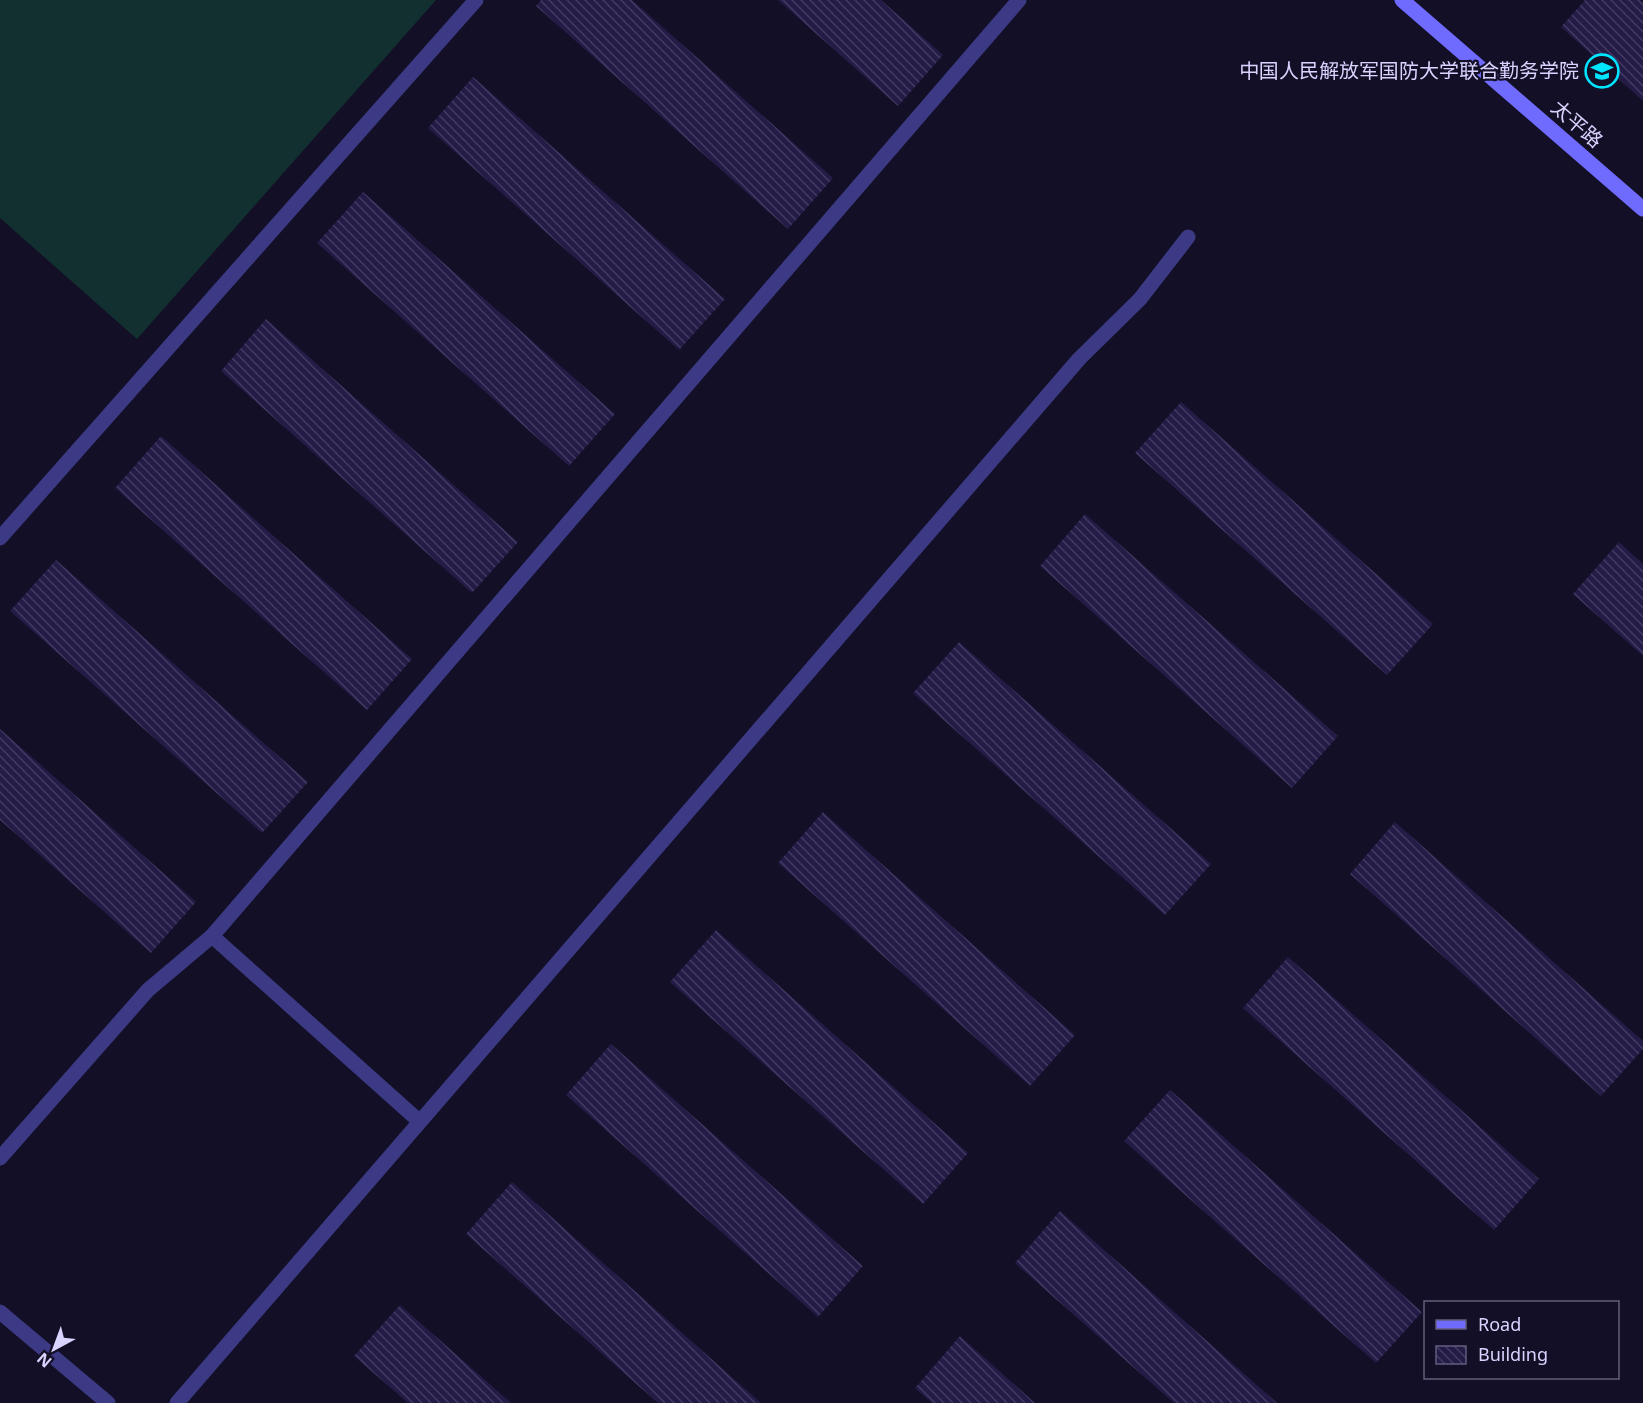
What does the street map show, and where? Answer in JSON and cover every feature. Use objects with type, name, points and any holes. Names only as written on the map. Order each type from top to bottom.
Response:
[{"type":"street","points":[[0,538],[476,0]]},
{"type":"street","points":[[0,1158],[148,990],[212,936],[1020,0]]},
{"type":"street","name":"太平路","points":[[1401,0],[1643,209]]},
{"type":"street","points":[[177,1403],[1079,359],[1140,299],[1188,237]]},
{"type":"street","points":[[212,936],[419,1121]]},
{"type":"street","points":[[0,1312],[108,1403]]},
{"type":"green space","points":[[0,0],[436,0],[137,339],[0,218]]},
{"type":"building","points":[[541,0],[632,0],[833,178],[788,229],[536,6]]},
{"type":"building","points":[[778,0],[881,0],[943,55],[898,106]]},
{"type":"building","points":[[1585,0],[1640,0],[1643,2],[1643,101],[1561,27]]},
{"type":"building","points":[[473,77],[725,299],[679,350],[428,128]]},
{"type":"building","points":[[363,192],[615,414],[569,466],[317,243]]},
{"type":"building","points":[[266,319],[518,542],[472,593],[221,371]]},
{"type":"building","points":[[1181,402],[1433,624],[1387,675],[1135,453]]},
{"type":"building","points":[[161,436],[412,659],[367,710],[115,488]]},
{"type":"building","points":[[1085,514],[1338,736],[1292,788],[1040,566]]},
{"type":"building","points":[[1619,542],[1643,564],[1643,656],[1573,594]]},
{"type":"building","points":[[56,560],[308,782],[262,833],[10,611]]},
{"type":"building","points":[[959,642],[1211,864],[1165,915],[913,693]]},
{"type":"building","points":[[0,729],[196,902],[151,953],[0,820]]},
{"type":"building","points":[[823,812],[1075,1035],[1030,1086],[778,863]]},
{"type":"building","points":[[1395,822],[1643,1041],[1643,1049],[1601,1096],[1350,874]]},
{"type":"building","points":[[716,930],[968,1153],[923,1204],[670,982]]},
{"type":"building","points":[[1288,957],[1539,1179],[1494,1230],[1243,1008]]},
{"type":"building","points":[[611,1044],[863,1266],[818,1317],[566,1095]]},
{"type":"building","points":[[1170,1090],[1422,1312],[1376,1363],[1124,1141]]},
{"type":"building","points":[[512,1182],[761,1403],[658,1403],[466,1234]]},
{"type":"building","points":[[1060,1211],[1277,1403],[1174,1403],[1015,1263]]},
{"type":"building","points":[[400,1305],[511,1403],[408,1403],[354,1356]]},
{"type":"building","points":[[960,1336],[1035,1403],[932,1403],[915,1388]]},
{"type":"place","name":"中国人民解放军国防大学联合勤务学院","points":[[1602,71]]}]
